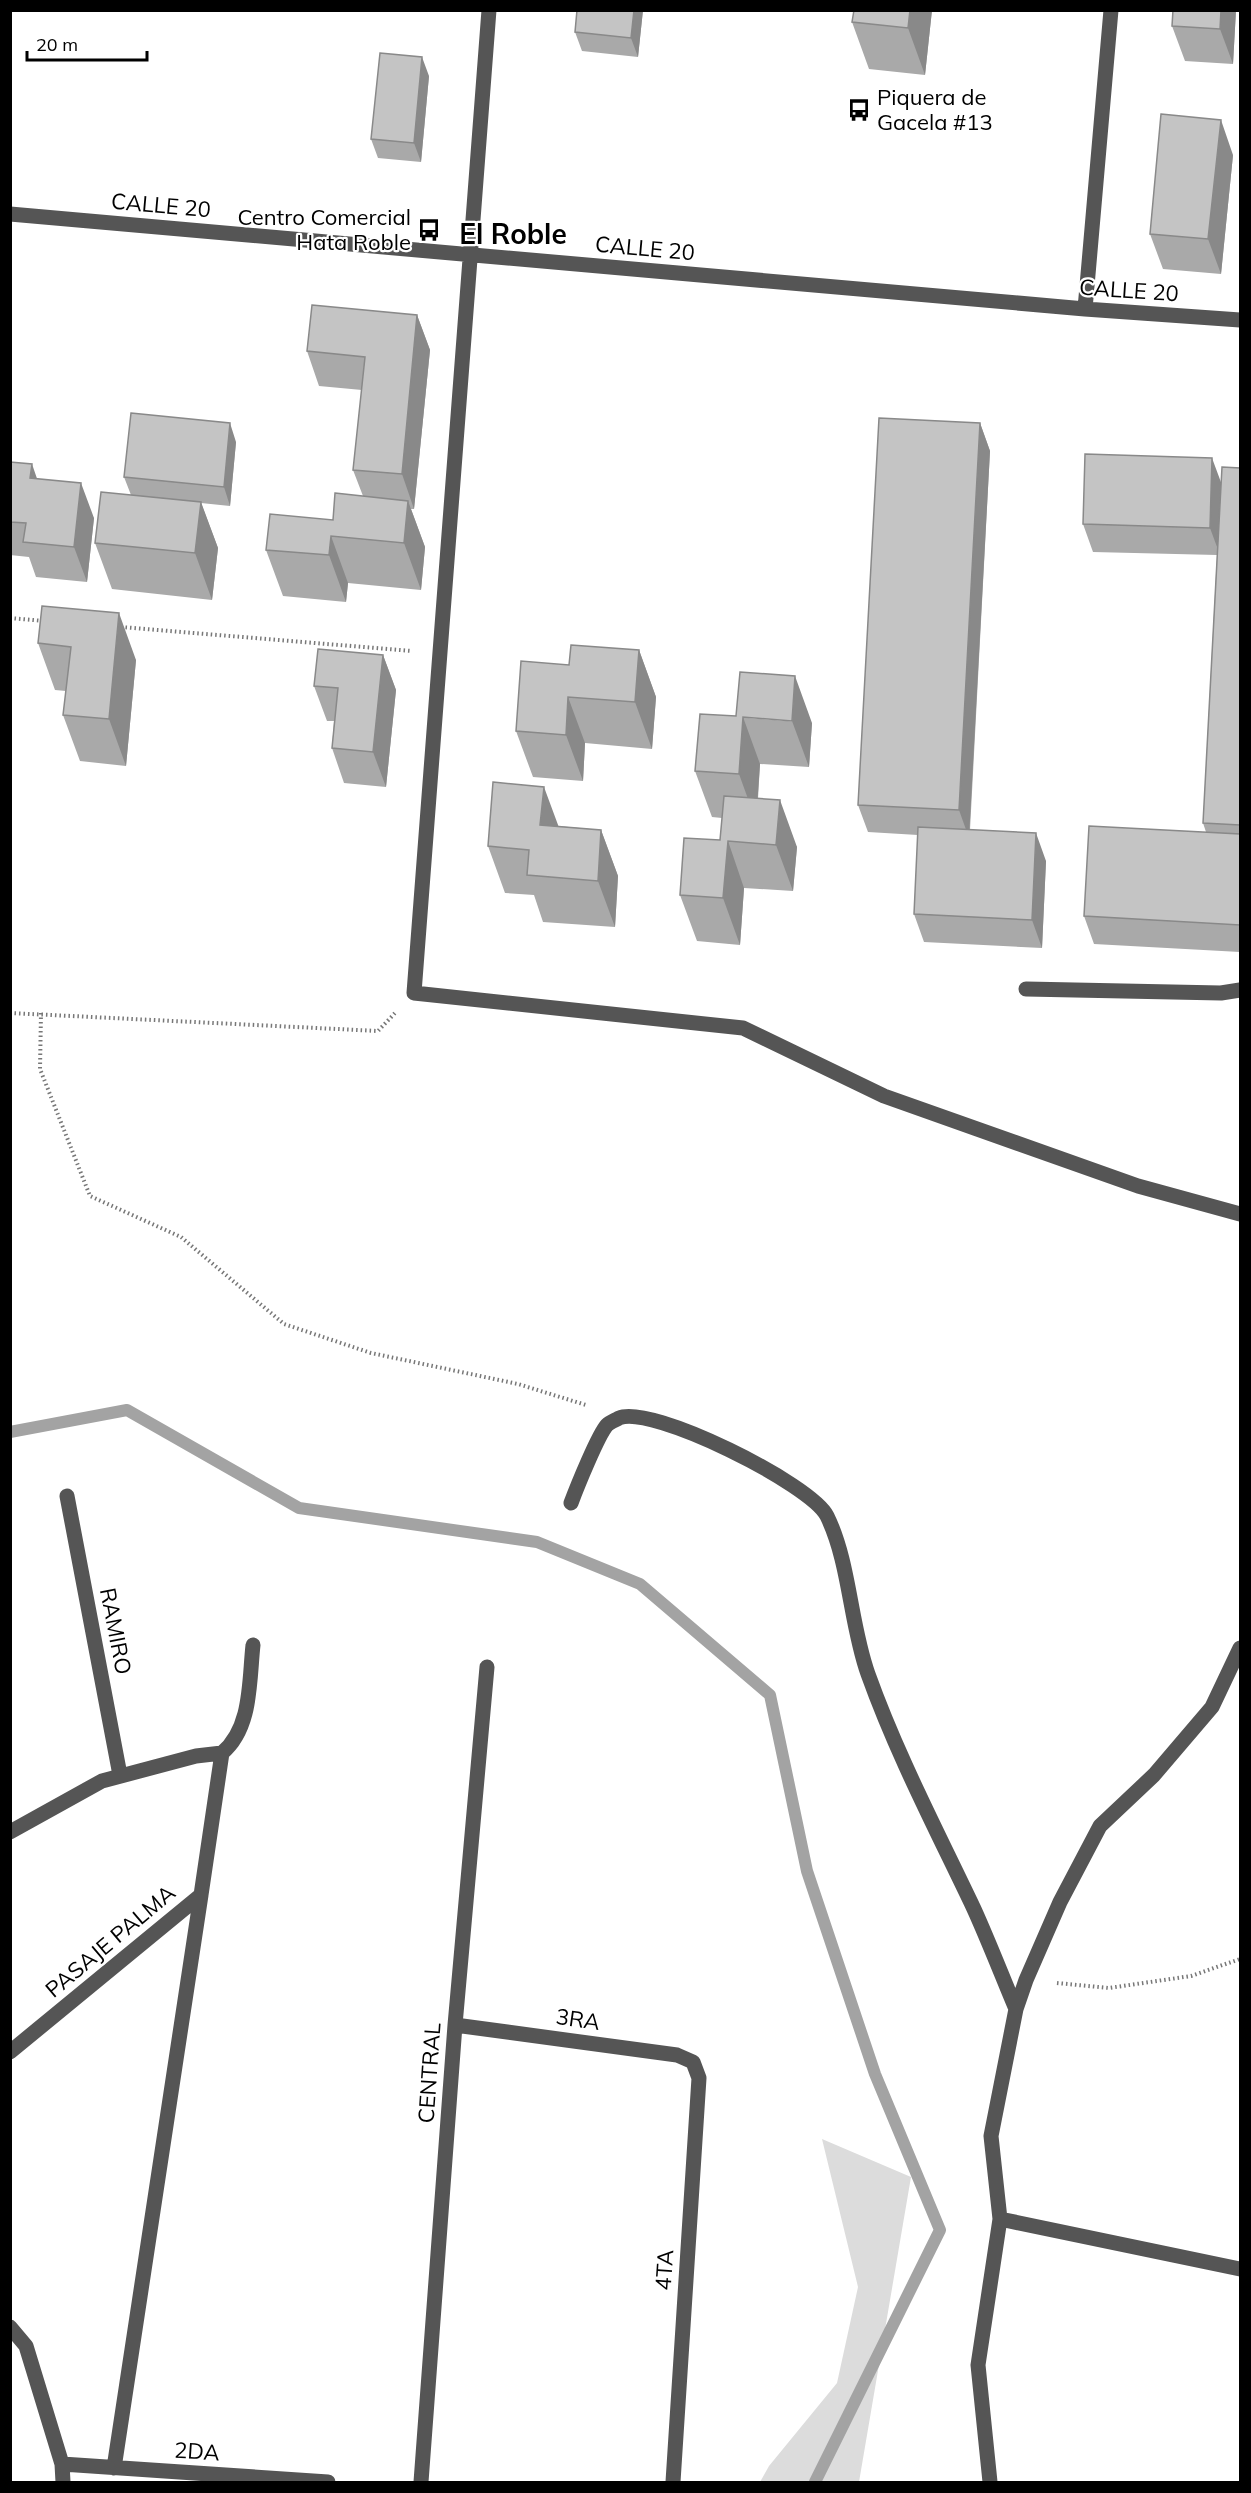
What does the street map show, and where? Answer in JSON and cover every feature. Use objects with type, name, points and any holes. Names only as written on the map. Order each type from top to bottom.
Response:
[{"type":"street","points":[[489,10],[414,993],[743,1028],[884,1096],[1138,1186],[1240,1214]]},
{"type":"street","points":[[1085,309],[1111,10]]},
{"type":"street","name":"CALLE 20","points":[[10,214],[1085,309],[1240,320]]},
{"type":"street","points":[[1026,989],[1221,993],[1240,990]]},
{"type":"street","points":[[571,1503],[607,1425],[622,1417],[654,1421],[711,1441],[789,1480],[813,1499],[826,1514],[837,1544],[867,1671],[895,1745],[974,1910],[1017,2009]]},
{"type":"street","name":"RAMIRO","points":[[67,1496],[120,1775]]},
{"type":"street","points":[[10,1832],[102,1781],[196,1756],[222,1753],[231,1746],[240,1731],[246,1711],[253,1644]]},
{"type":"street","points":[[990,2482],[978,2365],[1000,2218],[991,2136],[1017,2009],[1026,1980],[1060,1902],[1100,1826],[1154,1775],[1212,1707],[1240,1648]]},
{"type":"street","name":"CENTRAL","points":[[421,2482],[454,2025],[487,1666]]},
{"type":"street","name":"PASAJE PALMA","points":[[10,2052],[201,1895],[222,1753]]},
{"type":"street","points":[[114,2468],[201,1895]]},
{"type":"street","name":"3RA","points":[[454,2025],[677,2055],[693,2062]]},
{"type":"street","name":"4TA","points":[[673,2482],[699,2078],[693,2062]]},
{"type":"street","points":[[1000,2218],[1240,2269]]},
{"type":"street","points":[[10,2327],[26,2346],[62,2464],[63,2482]]},
{"type":"street","name":"2DA","points":[[62,2464],[328,2482]]},
{"type":"path","points":[[10,618],[46,621]]},
{"type":"path","points":[[118,627],[440,654]]},
{"type":"path","points":[[10,1013],[378,1030],[414,993]]},
{"type":"path","points":[[41,1013],[40,1069],[90,1196],[181,1237],[284,1324],[371,1353],[518,1384],[622,1417]]},
{"type":"path","points":[[1026,1980],[1109,1988],[1191,1976],[1240,1959]]},
{"type":"shaded area","points":[[822,2139],[911,2177],[859,2482],[760,2482],[769,2466],[837,2383],[858,2287]]},
{"type":"building","points":[[577,10],[634,10],[631,38],[575,32]]},
{"type":"building","points":[[854,10],[910,10],[908,28],[852,22]]},
{"type":"building","points":[[1173,10],[1221,10],[1220,29],[1172,26]]},
{"type":"building","points":[[380,53],[422,57],[414,143],[371,139]]},
{"type":"building","points":[[1161,114],[1221,120],[1208,239],[1150,234]]},
{"type":"building","points":[[312,305],[417,315],[402,474],[353,470],[365,357],[307,351]]},
{"type":"building","points":[[131,413],[230,423],[224,487],[124,477]]},
{"type":"building","points":[[879,418],[980,423],[959,810],[858,805]]},
{"type":"building","points":[[1085,454],[1212,458],[1210,528],[1083,524]]},
{"type":"building","points":[[10,462],[32,464],[30,478],[81,483],[74,547],[23,542],[26,523],[10,522]]},
{"type":"building","points":[[1222,467],[1240,468],[1240,825],[1203,823]]},
{"type":"building","points":[[101,492],[201,502],[195,553],[95,543]]},
{"type":"building","points":[[335,493],[408,501],[404,543],[331,536],[329,555],[266,550],[270,514],[333,520]]},
{"type":"building","points":[[42,606],[119,613],[109,719],[63,715],[71,647],[38,643]]},
{"type":"building","points":[[571,645],[639,650],[635,702],[568,697],[566,735],[516,731],[521,661],[569,665]]},
{"type":"building","points":[[318,649],[383,655],[373,752],[332,748],[338,688],[314,686]]},
{"type":"building","points":[[740,672],[795,676],[792,721],[743,717],[739,774],[695,771],[700,714],[736,716]]},
{"type":"building","points":[[493,782],[544,787],[540,825],[601,830],[598,881],[527,875],[529,850],[488,846]]},
{"type":"building","points":[[724,796],[780,800],[776,845],[728,841],[723,898],[680,895],[684,838],[720,840]]},
{"type":"building","points":[[1089,826],[1240,834],[1240,925],[1084,916]]},
{"type":"building","points":[[918,827],[1036,833],[1032,920],[914,914]]},
{"type":"waterway","points":[[10,1432],[127,1410],[299,1508],[537,1542],[640,1584],[770,1695],[807,1871],[875,2074],[940,2230],[815,2482]]},
{"type":"place","name":"Piquera de Gacela #13","points":[[859,110]]},
{"type":"place","name":"Centro Comercial Hata Roble","points":[[429,230]]},
{"type":"district","name":"El Roble","points":[[513,234]]}]
